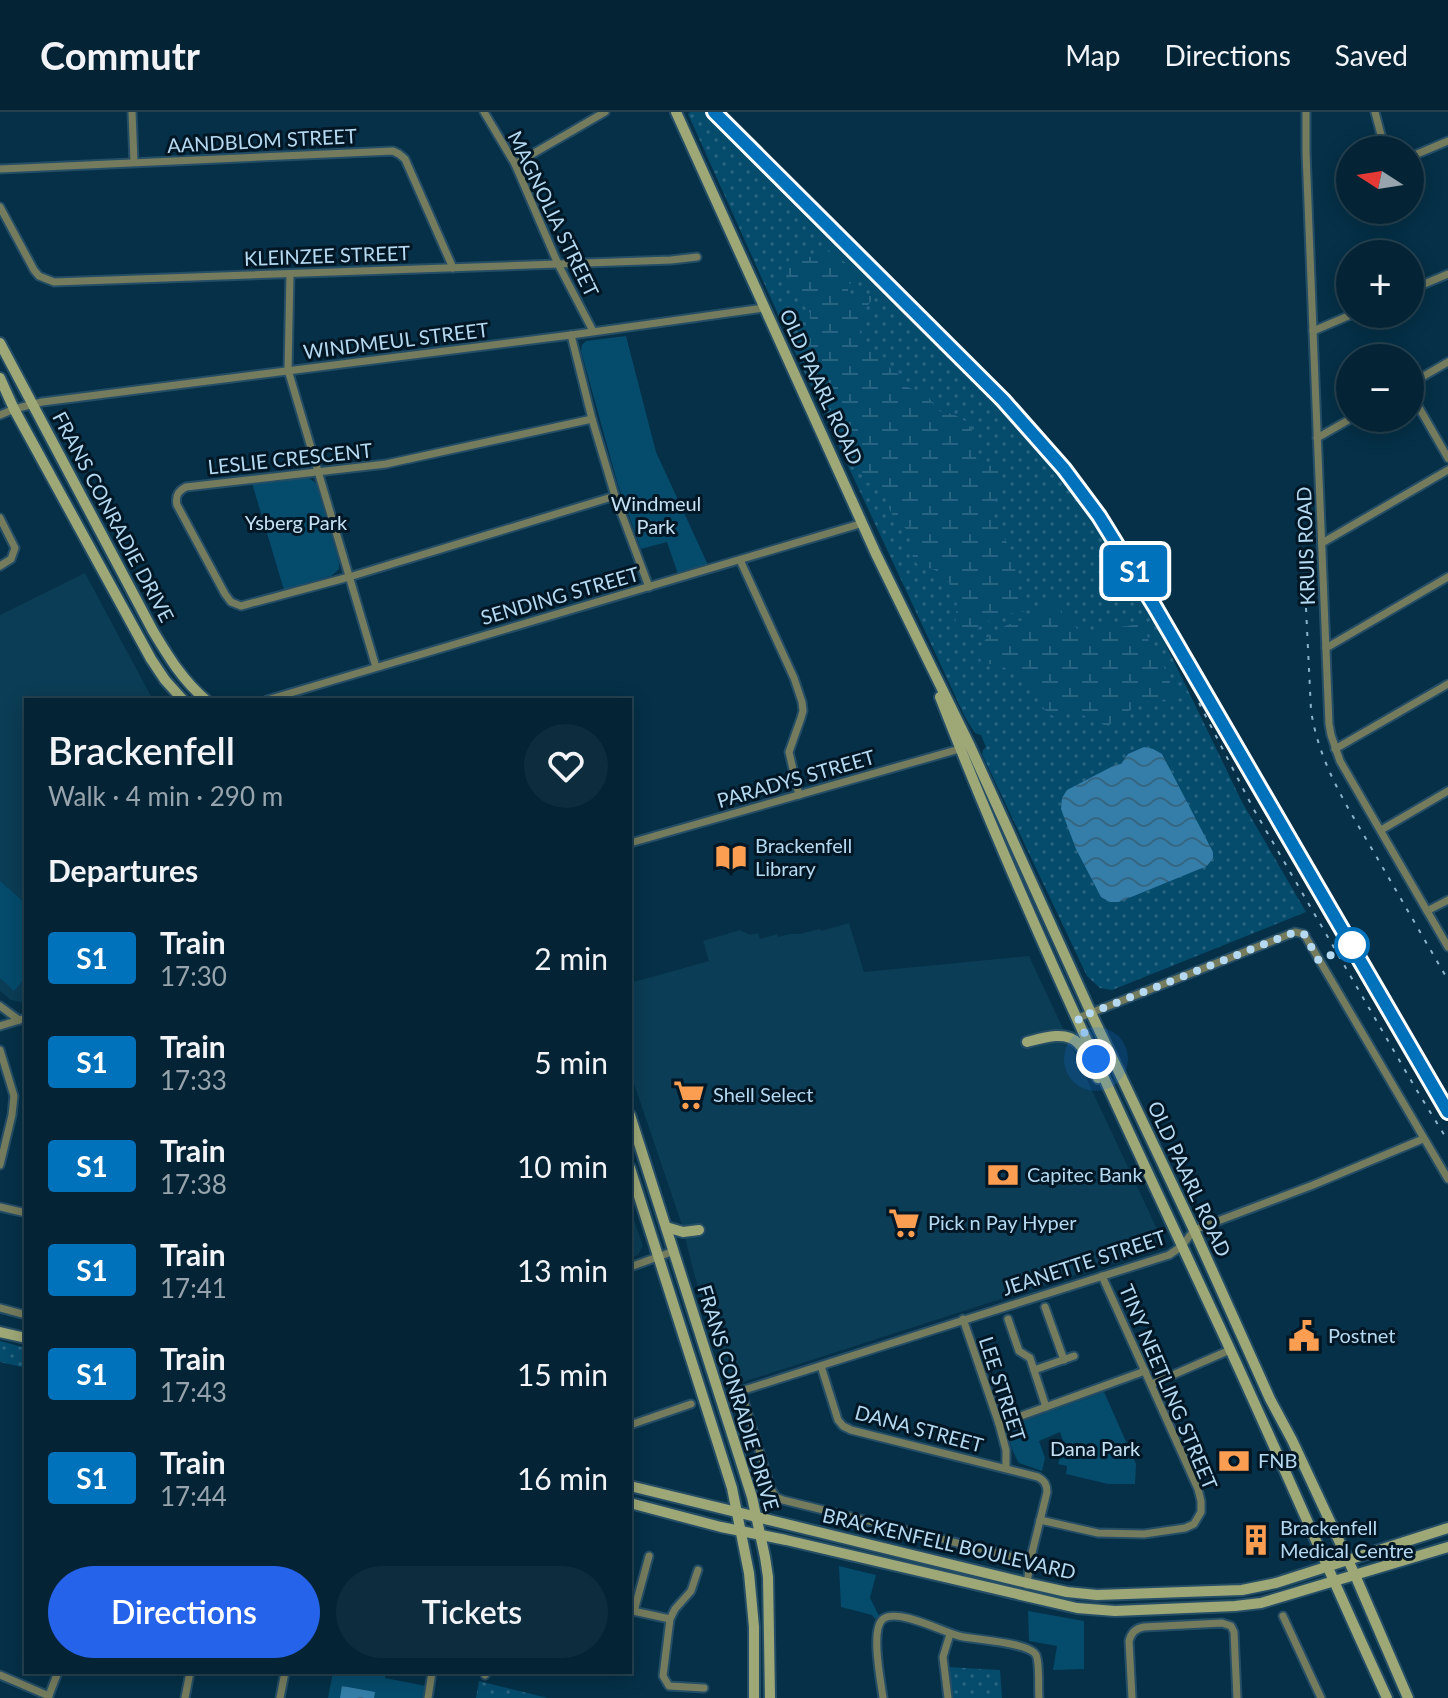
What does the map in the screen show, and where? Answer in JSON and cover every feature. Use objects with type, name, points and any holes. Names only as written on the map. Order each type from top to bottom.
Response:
[{"type":"street","points":[[132,112],[134,162]]},
{"type":"street","name":"MAGNOLIA STREET","points":[[484,112],[515,164],[558,264],[593,331]]},
{"type":"street","points":[[515,164],[605,112]]},
{"type":"street","name":"OLD PAARL ROAD","points":[[676,112],[934,676],[940,696],[1348,1559],[1408,1698]]},
{"type":"street","name":"KRUIS ROAD","points":[[1306,112],[1329,724],[1340,761],[1448,947]]},
{"type":"street","points":[[1375,112],[1381,136]]},
{"type":"street","points":[[1424,151],[1448,141]]},
{"type":"street","name":"AANDBLOM STREET","points":[[0,169],[393,151],[405,159],[453,268]]},
{"type":"street","name":"KLEINZEE STREET","points":[[0,207],[34,270],[39,276],[54,282],[697,257]]},
{"type":"street","points":[[290,274],[288,370],[376,667]]},
{"type":"street","points":[[1424,284],[1448,274]]},
{"type":"street","name":"WINDMEUL STREET","points":[[0,415],[31,404],[764,308]]},
{"type":"street","points":[[1313,331],[1336,321]]},
{"type":"street","points":[[571,335],[615,496],[649,587]]},
{"type":"street","name":"FRANS CONRADIE DRIVE","points":[[0,343],[172,662],[204,698]]},
{"type":"street","points":[[1424,376],[1448,362]]},
{"type":"street","name":"FRANS CONRADIE DRIVE","points":[[0,378],[151,659],[181,698]]},
{"type":"street","points":[[1424,416],[1448,458]]},
{"type":"street","name":"LESLIE CRESCENT","points":[[592,419],[386,464],[186,487],[176,495],[177,505],[225,594],[236,605],[248,605],[615,496]]},
{"type":"street","points":[[1317,438],[1336,427]]},
{"type":"street","points":[[1322,543],[1448,470]]},
{"type":"street","points":[[0,518],[15,548],[11,559],[0,566]]},
{"type":"street","name":"SENDING STREET","points":[[274,698],[863,523]]},
{"type":"street","points":[[740,560],[802,702],[803,711],[789,752],[799,795]]},
{"type":"street","points":[[1326,648],[1448,577]]},
{"type":"street","points":[[1335,749],[1448,684]]},
{"type":"street","name":"OLD PAARL ROAD","points":[[965,747],[1040,939],[1274,1444],[1387,1698]]},
{"type":"street","name":"PARADYS STREET","points":[[632,842],[965,747]]},
{"type":"street","points":[[1381,830],[1448,791]]},
{"type":"street","points":[[1427,911],[1448,900]]},
{"type":"street","points":[[1078,1018],[1295,932],[1304,934],[1448,1179]]},
{"type":"street","points":[[0,1006],[23,1019]]},
{"type":"street","points":[[0,1026],[23,1019]]},
{"type":"street","points":[[1027,1042],[1056,1036],[1076,1041],[1102,1086],[1118,1105]]},
{"type":"street","points":[[0,1050],[14,1096],[0,1165]]},
{"type":"street","name":"FRANS CONRADIE DRIVE","points":[[632,1121],[757,1517],[769,1600],[770,1698]]},
{"type":"street","name":"JEANETTE STREET","points":[[1030,1561],[776,1497],[741,1391],[1169,1255],[1182,1246],[1194,1230],[1423,1139]]},
{"type":"street","name":"FRANS CONRADIE DRIVE","points":[[632,1174],[738,1513],[752,1598],[754,1698]]},
{"type":"street","points":[[0,1207],[24,1213]]},
{"type":"street","points":[[666,1227],[683,1232],[699,1230]]},
{"type":"street","points":[[632,1266],[674,1251]]},
{"type":"street","name":"TINY NEETLING STREET","points":[[1040,1520],[1098,1533],[1144,1534],[1185,1528],[1194,1524],[1201,1512],[1198,1489],[1102,1276]]},
{"type":"street","points":[[1045,1307],[1064,1360]]},
{"type":"street","points":[[0,1308],[24,1314]]},
{"type":"street","name":"LEE STREET","points":[[963,1319],[999,1424],[1006,1450],[1006,1468]]},
{"type":"street","points":[[1008,1319],[1019,1351],[1030,1358],[1046,1407]]},
{"type":"street","points":[[0,1332],[24,1338]]},
{"type":"street","points":[[1152,1384],[1230,1350]]},
{"type":"street","points":[[1034,1370],[1074,1356]]},
{"type":"street","name":"DANA STREET","points":[[821,1366],[838,1420],[843,1426],[1038,1477],[1047,1484],[1040,1520]]},
{"type":"street","points":[[999,1424],[1145,1371]]},
{"type":"street","points":[[632,1424],[691,1404]]},
{"type":"street","name":"BRACKENFELL BOULEVARD","points":[[632,1486],[1027,1583],[1097,1595],[1229,1591],[1264,1586],[1448,1528]]},
{"type":"street","name":"BRACKENFELL BOULEVARD","points":[[632,1503],[1026,1598],[1094,1611],[1261,1603],[1448,1547]]},
{"type":"street","points":[[1026,1598],[1030,1561],[1040,1520]]},
{"type":"street","points":[[649,1556],[632,1611],[670,1619]]},
{"type":"street","points":[[698,1570],[691,1591],[670,1619],[663,1667],[669,1686],[704,1688]]},
{"type":"street","points":[[883,1698],[878,1625],[889,1616],[896,1616],[940,1627],[950,1634],[1030,1649],[1037,1657],[1039,1698]]},
{"type":"street","points":[[1283,1616],[1321,1698]]},
{"type":"street","points":[[1132,1698],[1129,1641],[1135,1630],[1222,1623],[1231,1626],[1234,1632],[1237,1698]]},
{"type":"street","points":[[948,1698],[943,1657],[950,1634]]},
{"type":"street","points":[[0,1675],[49,1697],[57,1674]]},
{"type":"street","points":[[185,1698],[190,1674]]},
{"type":"street","points":[[280,1698],[285,1674]]},
{"type":"street","points":[[428,1698],[432,1674]]},
{"type":"shaded area","points":[[85,573],[152,698],[24,698],[24,1001],[21,1002],[11,1000],[0,991],[0,615]]},
{"type":"shaded area","points":[[849,923],[864,972],[1029,956],[1165,1246],[734,1385],[729,1370],[725,1370],[682,1225],[632,1078],[632,982],[709,961],[703,941],[740,930],[750,935],[758,933],[760,939],[777,934],[778,937],[821,931]]},
{"type":"shaded area","points":[[632,1215],[643,1246],[638,1255],[632,1257]]},
{"type":"green space","points":[[708,112],[1018,423],[1053,462],[1087,507],[1138,587],[1242,802],[1306,912],[1112,990],[1100,988],[1087,976],[982,754],[986,747],[981,735],[975,733],[965,717],[795,352],[688,114]]},
{"type":"green space","points":[[826,250],[859,269],[856,279],[848,285],[848,295],[874,297],[863,313],[860,326],[866,344],[882,355],[898,374],[900,384],[927,395],[938,411],[952,414],[968,424],[974,436],[979,463],[997,465],[1002,480],[993,513],[1013,554],[1017,585],[1028,601],[1025,611],[999,616],[963,635],[955,629],[957,600],[949,583],[935,570],[917,564],[912,555],[910,533],[893,516],[886,491],[868,483],[857,468],[845,442],[843,424],[830,410],[823,388],[816,381],[808,354],[810,313],[798,299],[798,290],[787,274],[791,256],[801,254],[814,257]]},
{"type":"green space","name":"Windmeul Park","points":[[626,336],[656,452],[708,565],[678,574],[667,542],[641,549],[618,485],[581,351],[586,341]]},
{"type":"green space","name":"Ysberg Park","points":[[306,476],[316,483],[339,569],[331,576],[284,590],[252,483]]},
{"type":"green space","points":[[1054,601],[1059,604],[1061,613],[1070,616],[1077,629],[1085,634],[1090,635],[1114,624],[1142,626],[1173,690],[1181,696],[1176,703],[1158,698],[1136,706],[1109,725],[1070,709],[1065,710],[1061,718],[1048,713],[1034,686],[1023,676],[981,661],[978,652],[993,633],[1033,618],[1045,604]]},
{"type":"green space","points":[[0,881],[24,902],[24,979],[14,991],[0,978]]},
{"type":"green space","points":[[0,1341],[24,1347],[24,1368],[0,1362]]},
{"type":"green space","name":"Dana Park","points":[[1104,1392],[1136,1464],[1135,1484],[1108,1484],[1066,1474],[1067,1466],[1058,1464],[1059,1449],[1065,1447],[1060,1432],[1039,1441],[1045,1458],[1042,1471],[1019,1463],[1010,1439],[1012,1425]]},
{"type":"green space","points":[[839,1566],[876,1575],[870,1598],[879,1616],[875,1619],[872,1615],[841,1607]]},
{"type":"green space","points":[[1028,1611],[1084,1621],[1084,1669],[1053,1670],[1057,1646],[1029,1641]]},
{"type":"green space","points":[[947,1667],[1000,1670],[1002,1698],[951,1698]]},
{"type":"green space","points":[[333,1674],[385,1674],[385,1678],[426,1686],[424,1698],[328,1698]]},
{"type":"green space","points":[[479,1681],[548,1698],[476,1698]]},
{"type":"water","points":[[1144,747],[1162,754],[1213,852],[1213,858],[1207,866],[1119,902],[1110,902],[1101,897],[1076,849],[1061,809],[1062,798],[1067,790],[1121,764],[1128,754]]},
{"type":"water","points":[[342,1686],[375,1692],[374,1698],[340,1698]]},
{"type":"railway","points":[[714,112],[1003,400],[1064,469],[1099,516],[1448,1112]]},
{"type":"railway","points":[[1306,608],[1311,710],[1328,768],[1448,980]]},
{"type":"railway","points":[[1199,703],[1253,808],[1448,1141]]},
{"type":"train","name":"S1","points":[[714,112],[1003,400],[1064,469],[1099,516],[1448,1112]]},
{"type":"place","name":"Brackenfell Library","points":[[731,857]]},
{"type":"place","name":"Shell Select","points":[[689,1095]]},
{"type":"place","name":"Capitec Bank","points":[[1003,1175]]},
{"type":"place","name":"Pick n Pay Hyper","points":[[904,1223]]},
{"type":"place","name":"Postnet","points":[[1304,1336]]},
{"type":"place","name":"FNB","points":[[1234,1461]]},
{"type":"place","name":"Brackenfell Medical Centre","points":[[1256,1540]]},
{"type":"route","points":[[1096,1059],[1078,1018],[1295,932],[1304,934],[1319,961],[1352,945]]}]
